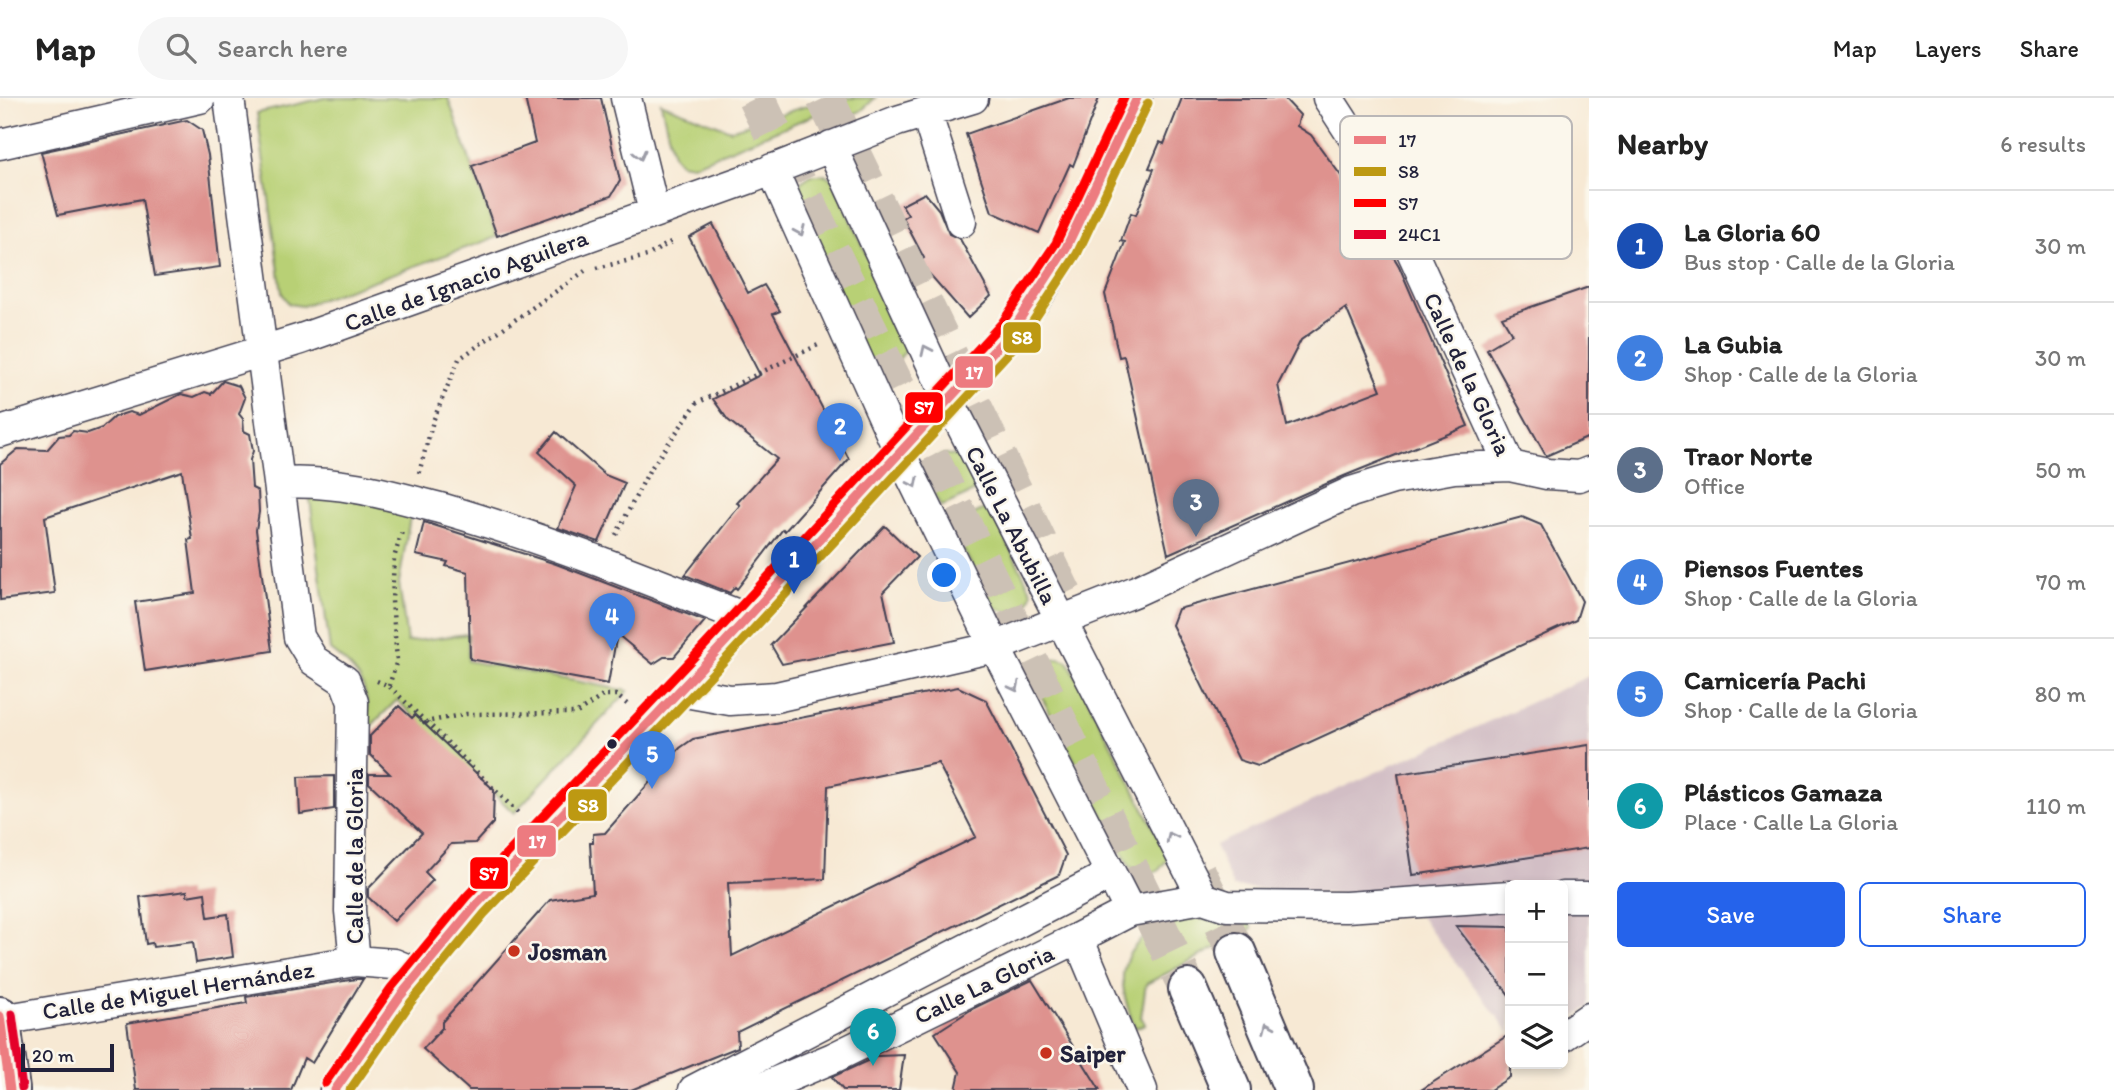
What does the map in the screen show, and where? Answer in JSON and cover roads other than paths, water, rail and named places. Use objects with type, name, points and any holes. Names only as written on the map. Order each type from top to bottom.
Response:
[{"type":"main road","points":[[1236,952],[1294,1090]]},
{"type":"main road","points":[[1188,989],[1231,1090]]},
{"type":"main road","points":[[0,1018],[10,1090]]},
{"type":"street","points":[[0,144],[200,98]]},
{"type":"street","points":[[229,98],[280,483],[314,480],[412,500],[514,530],[748,619]]},
{"type":"street","points":[[626,98],[654,212]]},
{"type":"street","name":"Calle de Ignacio Aguilera","points":[[0,432],[262,351],[926,112],[973,98]]},
{"type":"street","points":[[335,1090],[375,1025],[416,973],[541,836],[748,619],[947,397],[1012,331],[1054,270],[1137,98]]},
{"type":"street","name":"Calle de la Gloria","points":[[1328,98],[1340,117]]},
{"type":"street","points":[[926,112],[961,222]]},
{"type":"street","name":"Calle La Abubilla","points":[[831,146],[947,397],[1203,898]]},
{"type":"street","points":[[772,169],[898,451],[1130,911]]},
{"type":"street","name":"Calle de la Gloria","points":[[1415,259],[1510,466]]},
{"type":"street","points":[[679,691],[730,700],[776,697],[995,647],[1136,591],[1351,492],[1393,479],[1454,468],[1510,466],[1586,479]]},
{"type":"street","name":"Calle de la Gloria","points":[[280,483],[299,637],[313,660],[345,681],[353,702],[355,730],[350,911],[355,961],[394,964],[416,973]]},
{"type":"street","points":[[694,1090],[1111,874]]},
{"type":"street","points":[[1203,898],[1227,906],[1346,907],[1505,895]]},
{"type":"street","points":[[1568,897],[1589,897]]},
{"type":"street","name":"Calle La Gloria","points":[[734,1090],[764,1087],[833,1058],[1130,911],[1203,898]]},
{"type":"street","points":[[1078,938],[1142,1090]]},
{"type":"street","name":"Calle de Miguel Hernández","points":[[0,1018],[355,961]]},
{"type":"street","points":[[1568,1033],[1589,1018]]},
{"type":"tunnel","points":[[756,98],[1188,989]]},
{"type":"tunnel","points":[[825,98],[1075,619]]},
{"type":"tunnel","points":[[1197,872],[1236,952]]},
{"type":"place","name":"La Gubia","points":[[840,461]]},
{"type":"place","name":"Traor Norte","points":[[1196,537]]},
{"type":"place","name":"La Gloria 60","points":[[794,594]]},
{"type":"place","name":"Piensos Fuentes","points":[[612,651]]},
{"type":"place","name":"Carnicería Pachi","points":[[652,789]]},
{"type":"place","name":"Josman","points":[[514,951]]},
{"type":"place","name":"Saiper","points":[[1046,1053]]},
{"type":"place","name":"Plásticos Gamaza","points":[[873,1066]]}]
